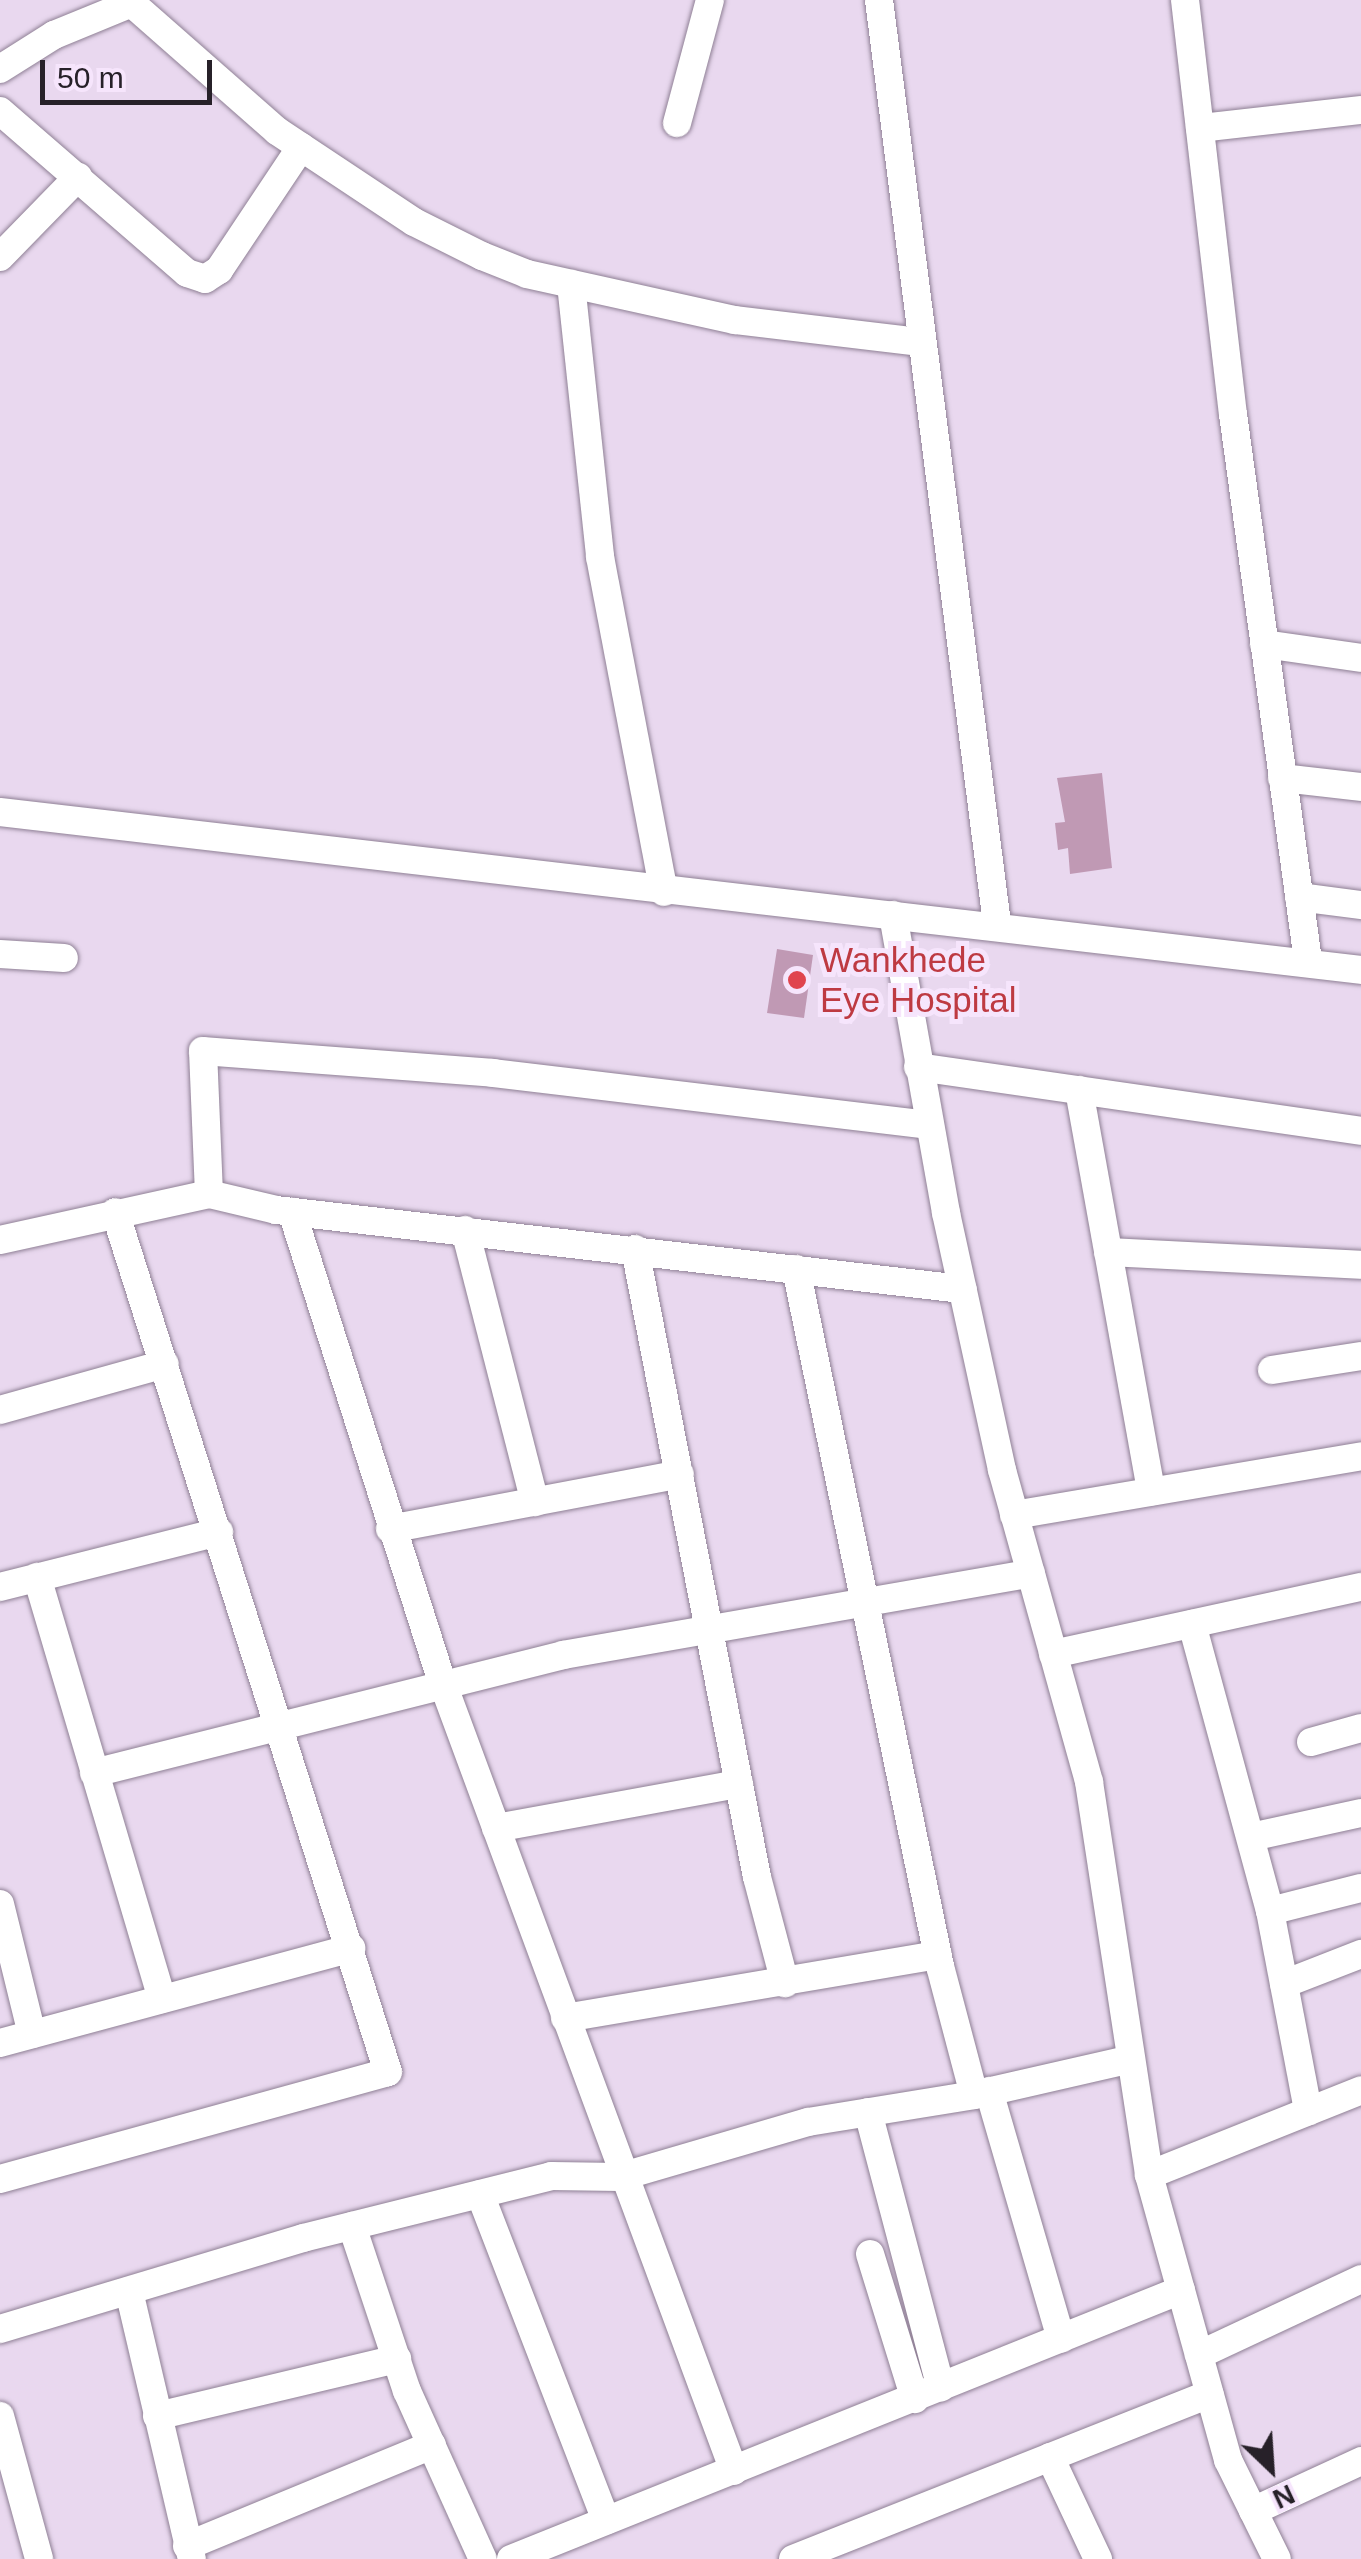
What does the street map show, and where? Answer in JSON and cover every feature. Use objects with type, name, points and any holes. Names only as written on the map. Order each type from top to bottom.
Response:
[{"type":"street","points":[[678,123],[710,0]]},
{"type":"street","points":[[879,0],[997,924]]},
{"type":"street","points":[[1185,0],[1264,644],[1308,961]]},
{"type":"street","points":[[0,69],[54,35],[130,2],[246,106],[302,146],[414,222],[527,274],[735,320],[920,342]]},
{"type":"street","points":[[1200,128],[1361,110]]},
{"type":"street","points":[[0,112],[187,273],[205,279],[219,270],[302,146]]},
{"type":"street","points":[[0,257],[78,177]]},
{"type":"street","points":[[572,284],[600,557],[664,892]]},
{"type":"street","points":[[1264,644],[1361,658]]},
{"type":"street","points":[[1282,778],[1361,787]]},
{"type":"street","points":[[0,812],[664,892],[997,924],[1361,970]]},
{"type":"street","points":[[1299,897],[1361,905]]},
{"type":"street","points":[[894,915],[918,1067],[962,1289],[1014,1515],[1089,1782],[1149,2175],[1228,2460],[1276,2559]]},
{"type":"street","points":[[0,954],[64,958]]},
{"type":"street","points":[[209,1194],[203,1051],[493,1073],[929,1124]]},
{"type":"street","points":[[918,1067],[1360,1136]]},
{"type":"street","points":[[1079,1090],[1151,1492]]},
{"type":"street","points":[[0,1240],[209,1194],[292,1212],[962,1289]]},
{"type":"street","points":[[0,2180],[388,2072],[352,1948],[114,1212]]},
{"type":"street","points":[[292,1212],[390,1529],[443,1684],[620,2177],[734,2471]]},
{"type":"street","points":[[466,1230],[535,1502]]},
{"type":"street","points":[[635,1249],[739,1784],[785,1983]]},
{"type":"street","points":[[1108,1252],[1361,1265]]},
{"type":"street","points":[[796,1269],[938,1955],[1062,2339]]},
{"type":"street","points":[[1272,1370],[1361,1356]]},
{"type":"street","points":[[0,1410],[165,1364]]},
{"type":"street","points":[[1014,1515],[1361,1456]]},
{"type":"street","points":[[390,1529],[680,1474]]},
{"type":"street","points":[[0,1587],[219,1532]]},
{"type":"street","points":[[94,1773],[443,1684],[710,1628],[1031,1574]]},
{"type":"street","points":[[37,1578],[162,1999]]},
{"type":"street","points":[[1053,1654],[1361,1588]]},
{"type":"street","points":[[1192,1624],[1270,1911],[1308,2111]]},
{"type":"street","points":[[1311,1742],[1361,1728]]},
{"type":"street","points":[[496,1828],[739,1784]]},
{"type":"street","points":[[1251,1837],[1361,1813]]},
{"type":"street","points":[[1270,1911],[1361,1888]]},
{"type":"street","points":[[0,1904],[32,2034]]},
{"type":"street","points":[[0,2043],[352,1948]]},
{"type":"street","points":[[1284,1984],[1361,1954]]},
{"type":"street","points":[[565,2018],[938,1955]]},
{"type":"street","points":[[0,2329],[352,2226],[551,2176],[620,2177],[808,2122],[981,2093],[1131,2059]]},
{"type":"street","points":[[1149,2175],[1361,2090]]},
{"type":"street","points":[[868,2112],[941,2388]]},
{"type":"street","points":[[480,2194],[606,2521]]},
{"type":"street","points":[[352,2226],[397,2359],[482,2559]]},
{"type":"street","points":[[870,2254],[915,2399]]},
{"type":"street","points":[[1199,2354],[1361,2280]]},
{"type":"street","points":[[128,2290],[190,2552],[432,2445]]},
{"type":"street","points":[[511,2559],[1181,2290]]},
{"type":"street","points":[[157,2416],[397,2359]]},
{"type":"street","points":[[793,2559],[1210,2394]]},
{"type":"street","points":[[0,2416],[39,2559]]},
{"type":"street","points":[[1050,2458],[1098,2559]]},
{"type":"street","points":[[1253,2511],[1361,2461]]},
{"type":"building","points":[[1102,773],[1112,868],[1070,874],[1068,848],[1058,850],[1055,823],[1065,822],[1057,778]]},
{"type":"building","points":[[777,949],[813,955],[804,1018],[767,1013]]},
{"type":"place","name":"Wankhede Eye Hospital","points":[[797,980]]}]
